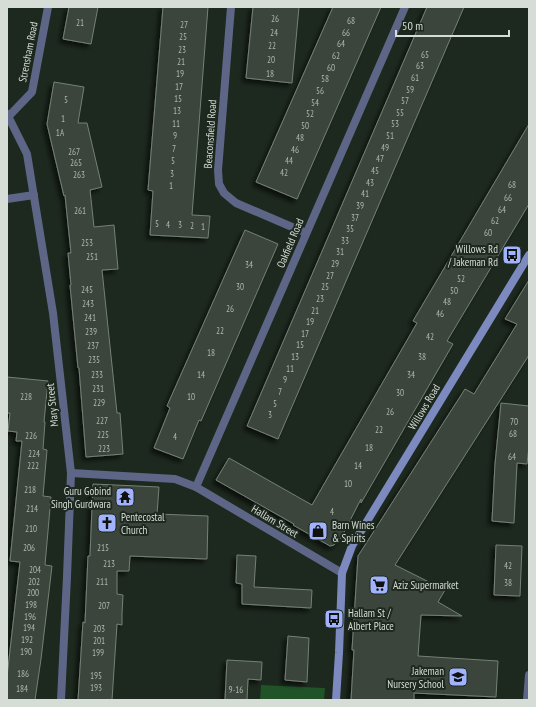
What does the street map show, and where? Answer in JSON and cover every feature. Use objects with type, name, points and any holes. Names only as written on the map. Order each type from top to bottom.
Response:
[{"type":"street","name":"Strensham Road","points":[[8,115],[32,92],[48,7]]},
{"type":"street","name":"Beaconsfield Road","points":[[231,7],[218,170],[220,184],[224,193],[236,204],[306,233]]},
{"type":"street","name":"Oakfield Road","points":[[196,487],[405,7]]},
{"type":"street","name":"Mary Street","points":[[8,115],[27,154],[54,313],[71,473],[61,700]]},
{"type":"street","points":[[7,199],[34,195]]},
{"type":"street","name":"Willows Road","points":[[342,573],[352,546],[529,255]]},
{"type":"street","name":"Hallam Street","points":[[71,473],[175,479],[196,487],[342,573]]},
{"type":"street","points":[[336,700],[340,653],[342,573]]},
{"type":"street","points":[[527,700],[529,676]]},
{"type":"green space","points":[[261,685],[325,688],[324,700],[260,700]]},
{"type":"building","points":[[69,7],[98,7],[91,44],[63,39]]},
{"type":"building","points":[[163,7],[208,7],[192,215],[210,216],[208,238],[150,235],[153,191],[148,190]]},
{"type":"building","points":[[253,7],[299,7],[292,83],[246,78]]},
{"type":"building","points":[[333,7],[381,7],[297,199],[256,182]]},
{"type":"building","points":[[427,7],[464,7],[278,439],[247,426]]},
{"type":"building","points":[[54,82],[84,87],[78,123],[87,123],[102,187],[90,190],[94,227],[114,225],[118,269],[102,270],[117,413],[120,413],[123,454],[86,457],[79,368],[70,285],[68,253],[71,253],[65,195],[64,196],[47,124]]},
{"type":"building","points":[[529,124],[529,204],[447,341],[453,344],[361,503],[361,499],[341,538],[334,545],[330,546],[216,480],[229,458],[312,505],[417,323],[413,321]]},
{"type":"building","points":[[245,230],[278,244],[183,459],[154,448],[170,408],[167,406]]},
{"type":"building","points":[[529,280],[529,355],[395,565],[445,590],[438,602],[462,616],[421,615],[418,656],[498,661],[496,697],[414,693],[414,700],[351,700],[354,650],[352,650],[358,556],[465,389],[474,394],[517,324],[505,319]]},
{"type":"building","points":[[7,377],[48,381],[44,422],[43,449],[47,450],[43,496],[51,497],[45,565],[52,566],[35,700],[7,700],[7,677],[20,562],[10,561],[22,441],[16,441],[17,432],[8,431],[10,413],[7,413]]},
{"type":"building","points":[[501,403],[529,406],[529,446],[527,464],[517,463],[514,523],[492,521],[495,464]]},
{"type":"building","points":[[93,484],[159,487],[157,514],[208,516],[207,559],[130,556],[129,571],[117,571],[117,594],[123,595],[122,625],[117,624],[112,700],[78,700],[83,622],[85,623],[88,556],[90,556]]},
{"type":"building","points":[[496,545],[522,546],[520,596],[494,595]]},
{"type":"building","points":[[237,555],[256,556],[254,587],[312,590],[311,608],[242,604],[242,584],[236,583]]},
{"type":"building","points":[[288,636],[309,638],[307,682],[285,680]]},
{"type":"building","points":[[227,660],[262,662],[261,680],[248,679],[247,700],[225,700]]},
{"type":"place","name":"Willows Rd / Jakeman Rd","points":[[512,255]]},
{"type":"place","name":"Guru Gobind Singh Gurdwara","points":[[125,497]]},
{"type":"place","name":"Pentecostal Church","points":[[107,523]]},
{"type":"place","name":"Barn Wines & Spirits","points":[[318,531]]},
{"type":"place","name":"Aziz Supermarket","points":[[379,585]]},
{"type":"place","name":"Hallam St / Albert Place","points":[[334,619]]},
{"type":"place","name":"Jakeman Nursery School","points":[[458,677]]}]
